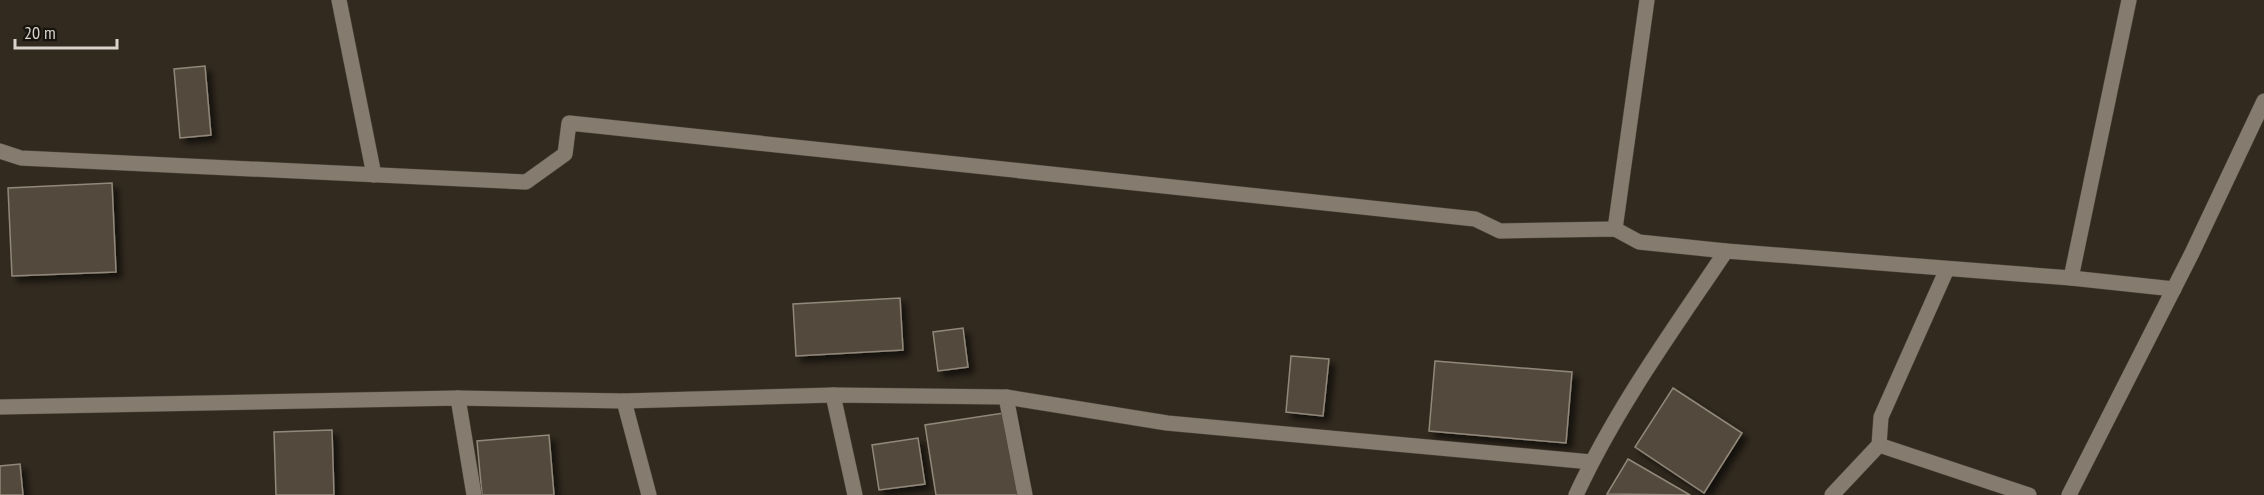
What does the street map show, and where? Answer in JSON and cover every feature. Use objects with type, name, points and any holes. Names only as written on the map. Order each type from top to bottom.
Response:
[{"type":"street","points":[[339,0],[374,175]]},
{"type":"street","points":[[1615,229],[1647,0]]},
{"type":"street","points":[[2071,278],[2129,0]]},
{"type":"street","points":[[2069,495],[2174,289],[2264,101]]},
{"type":"street","points":[[0,151],[21,158],[526,182],[565,154],[569,123],[1475,219],[1500,231],[1615,229],[1639,242],[2071,278],[2174,289]]},
{"type":"street","points":[[1575,495],[1591,462],[1650,363],[1726,251]]},
{"type":"street","points":[[1832,495],[1879,445],[1881,417],[1947,269]]},
{"type":"street","points":[[0,407],[458,398],[624,401],[832,395],[1006,397],[1167,423],[1591,462]]},
{"type":"street","points":[[832,395],[855,495]]},
{"type":"street","points":[[1006,397],[1025,495]]},
{"type":"street","points":[[458,398],[474,495]]},
{"type":"street","points":[[624,401],[649,495]]},
{"type":"street","points":[[1879,445],[2029,495]]},
{"type":"building","points":[[205,66],[211,135],[180,138],[174,69]]},
{"type":"building","points":[[112,183],[116,272],[12,276],[8,188]]},
{"type":"building","points":[[900,298],[903,350],[796,356],[793,304]]},
{"type":"building","points":[[963,328],[968,367],[938,371],[933,332]]},
{"type":"building","points":[[1291,356],[1329,359],[1323,416],[1286,412]]},
{"type":"building","points":[[1435,361],[1572,372],[1566,443],[1429,431]]},
{"type":"building","points":[[1673,388],[1742,433],[1704,493],[1635,447]]},
{"type":"building","points":[[1010,412],[1023,495],[936,495],[925,425]]},
{"type":"building","points":[[332,430],[334,495],[276,495],[274,432]]},
{"type":"building","points":[[549,435],[554,495],[482,495],[477,441]]},
{"type":"building","points":[[918,438],[925,484],[879,490],[872,445]]},
{"type":"building","points":[[1628,459],[1690,495],[1607,494]]},
{"type":"building","points":[[20,464],[23,495],[0,495],[0,466]]}]
